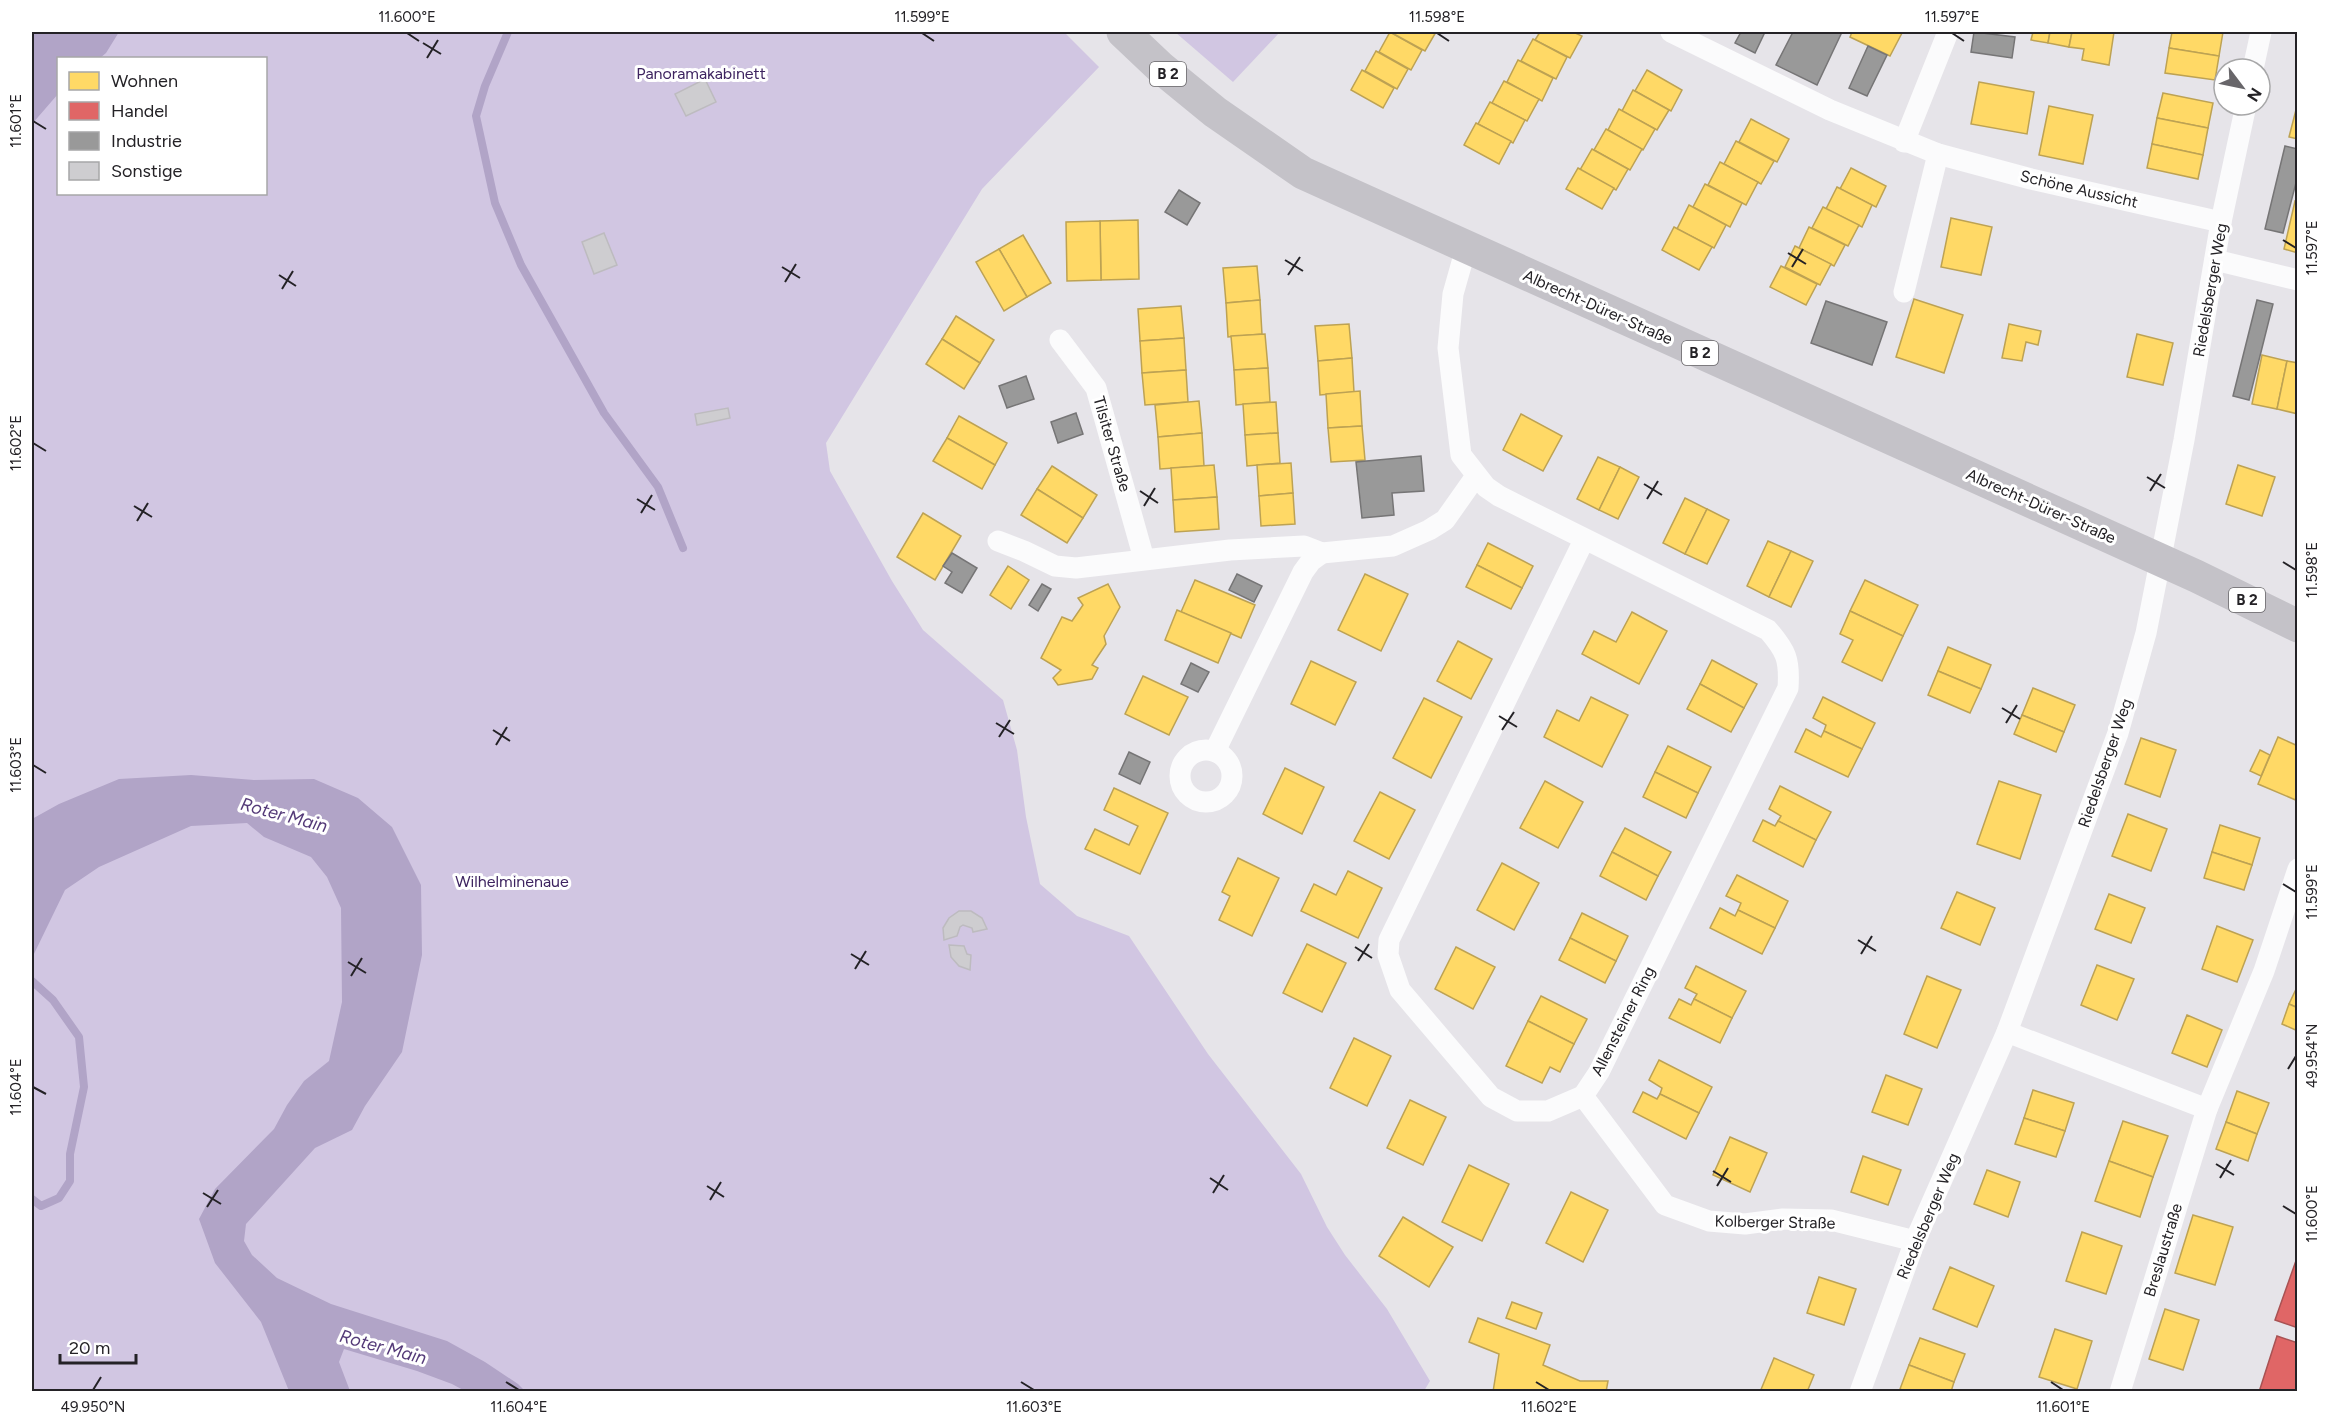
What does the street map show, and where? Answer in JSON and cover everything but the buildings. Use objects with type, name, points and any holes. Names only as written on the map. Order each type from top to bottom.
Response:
[{"type":"main road","name":"Albrecht-Dürer-Straße","points":[[1123,32],[1160,67],[1215,112],[1303,173],[2185,571],[2298,626]]},
{"type":"street","name":"Schöne Aussicht","points":[[1671,32],[1830,110],[1938,154],[2042,181],[2221,222]]},
{"type":"street","points":[[1904,142],[1948,32]]},
{"type":"street","points":[[2256,57],[2261,32]]},
{"type":"street","name":"Riedelsberger Weg","points":[[1860,1392],[1915,1241],[2007,1032],[2118,733],[2146,633],[2184,440],[2221,222],[2243,117]]},
{"type":"street","points":[[1904,292],[1938,154]]},
{"type":"street","name":"Allensteiner Ring","points":[[1466,248],[1454,294],[1448,348],[1461,455],[1476,476],[1499,496],[1768,630],[1784,649],[1790,667],[1788,688],[1599,1072],[1583,1096],[1548,1111],[1518,1111],[1491,1097],[1400,990],[1388,955],[1389,940],[1584,540]]},
{"type":"street","points":[[2215,260],[2298,280]]},
{"type":"street","name":"Tilsiter Straße","points":[[1060,340],[1096,388],[1144,559]]},
{"type":"street","points":[[998,541],[1055,566],[1076,568],[1144,559],[1304,546],[1322,553],[1393,546],[1445,520],[1476,476]]},
{"type":"street","points":[[1215,751],[1303,572],[1311,561],[1322,553]]},
{"type":"street","name":"Breslaustraße","points":[[2120,1392],[2207,1109],[2264,971],[2298,869]]},
{"type":"street","points":[[2007,1032],[2207,1109]]},
{"type":"street","name":"Kolberger Straße","points":[[1583,1096],[1665,1205],[1709,1221],[1745,1224],[1783,1219],[1831,1220],[1915,1241]]},
{"type":"green space","name":"Wilhelminenaue","points":[[32,32],[1064,32],[1099,67],[982,189],[826,443],[830,471],[892,581],[923,630],[1003,700],[1017,750],[1026,817],[1040,884],[1077,916],[1129,936],[1208,1054],[1301,1174],[1327,1227],[1345,1255],[1387,1309],[1430,1381],[1424,1391],[32,1391]]},
{"type":"green space","points":[[1175,32],[1280,32],[1233,82]]},
{"type":"water","points":[[32,32],[119,32],[101,57],[57,57],[57,95],[32,124]]},
{"type":"water","points":[[191,775],[254,780],[314,779],[358,798],[392,827],[421,885],[422,955],[402,1052],[365,1106],[352,1130],[315,1148],[246,1224],[244,1241],[252,1255],[277,1278],[331,1304],[447,1341],[485,1362],[525,1391],[465,1391],[417,1371],[344,1349],[339,1362],[350,1391],[289,1391],[261,1322],[215,1263],[199,1219],[215,1189],[274,1129],[304,1081],[329,1061],[342,1002],[341,908],[327,877],[311,857],[264,837],[247,823],[191,826],[99,867],[65,890],[32,958],[32,819],[59,804],[119,779]]},
{"type":"waterway","points":[[508,32],[485,86],[476,116],[495,203],[521,265],[604,413],[658,487],[683,548]]},
{"type":"waterway","name":"Roter Main","points":[[32,981],[53,1000],[79,1037],[84,1087],[70,1154],[70,1181],[59,1198],[41,1206],[32,1199]]},
{"type":"park label","name":"Panoramakabinett","points":[[701,73]]}]
